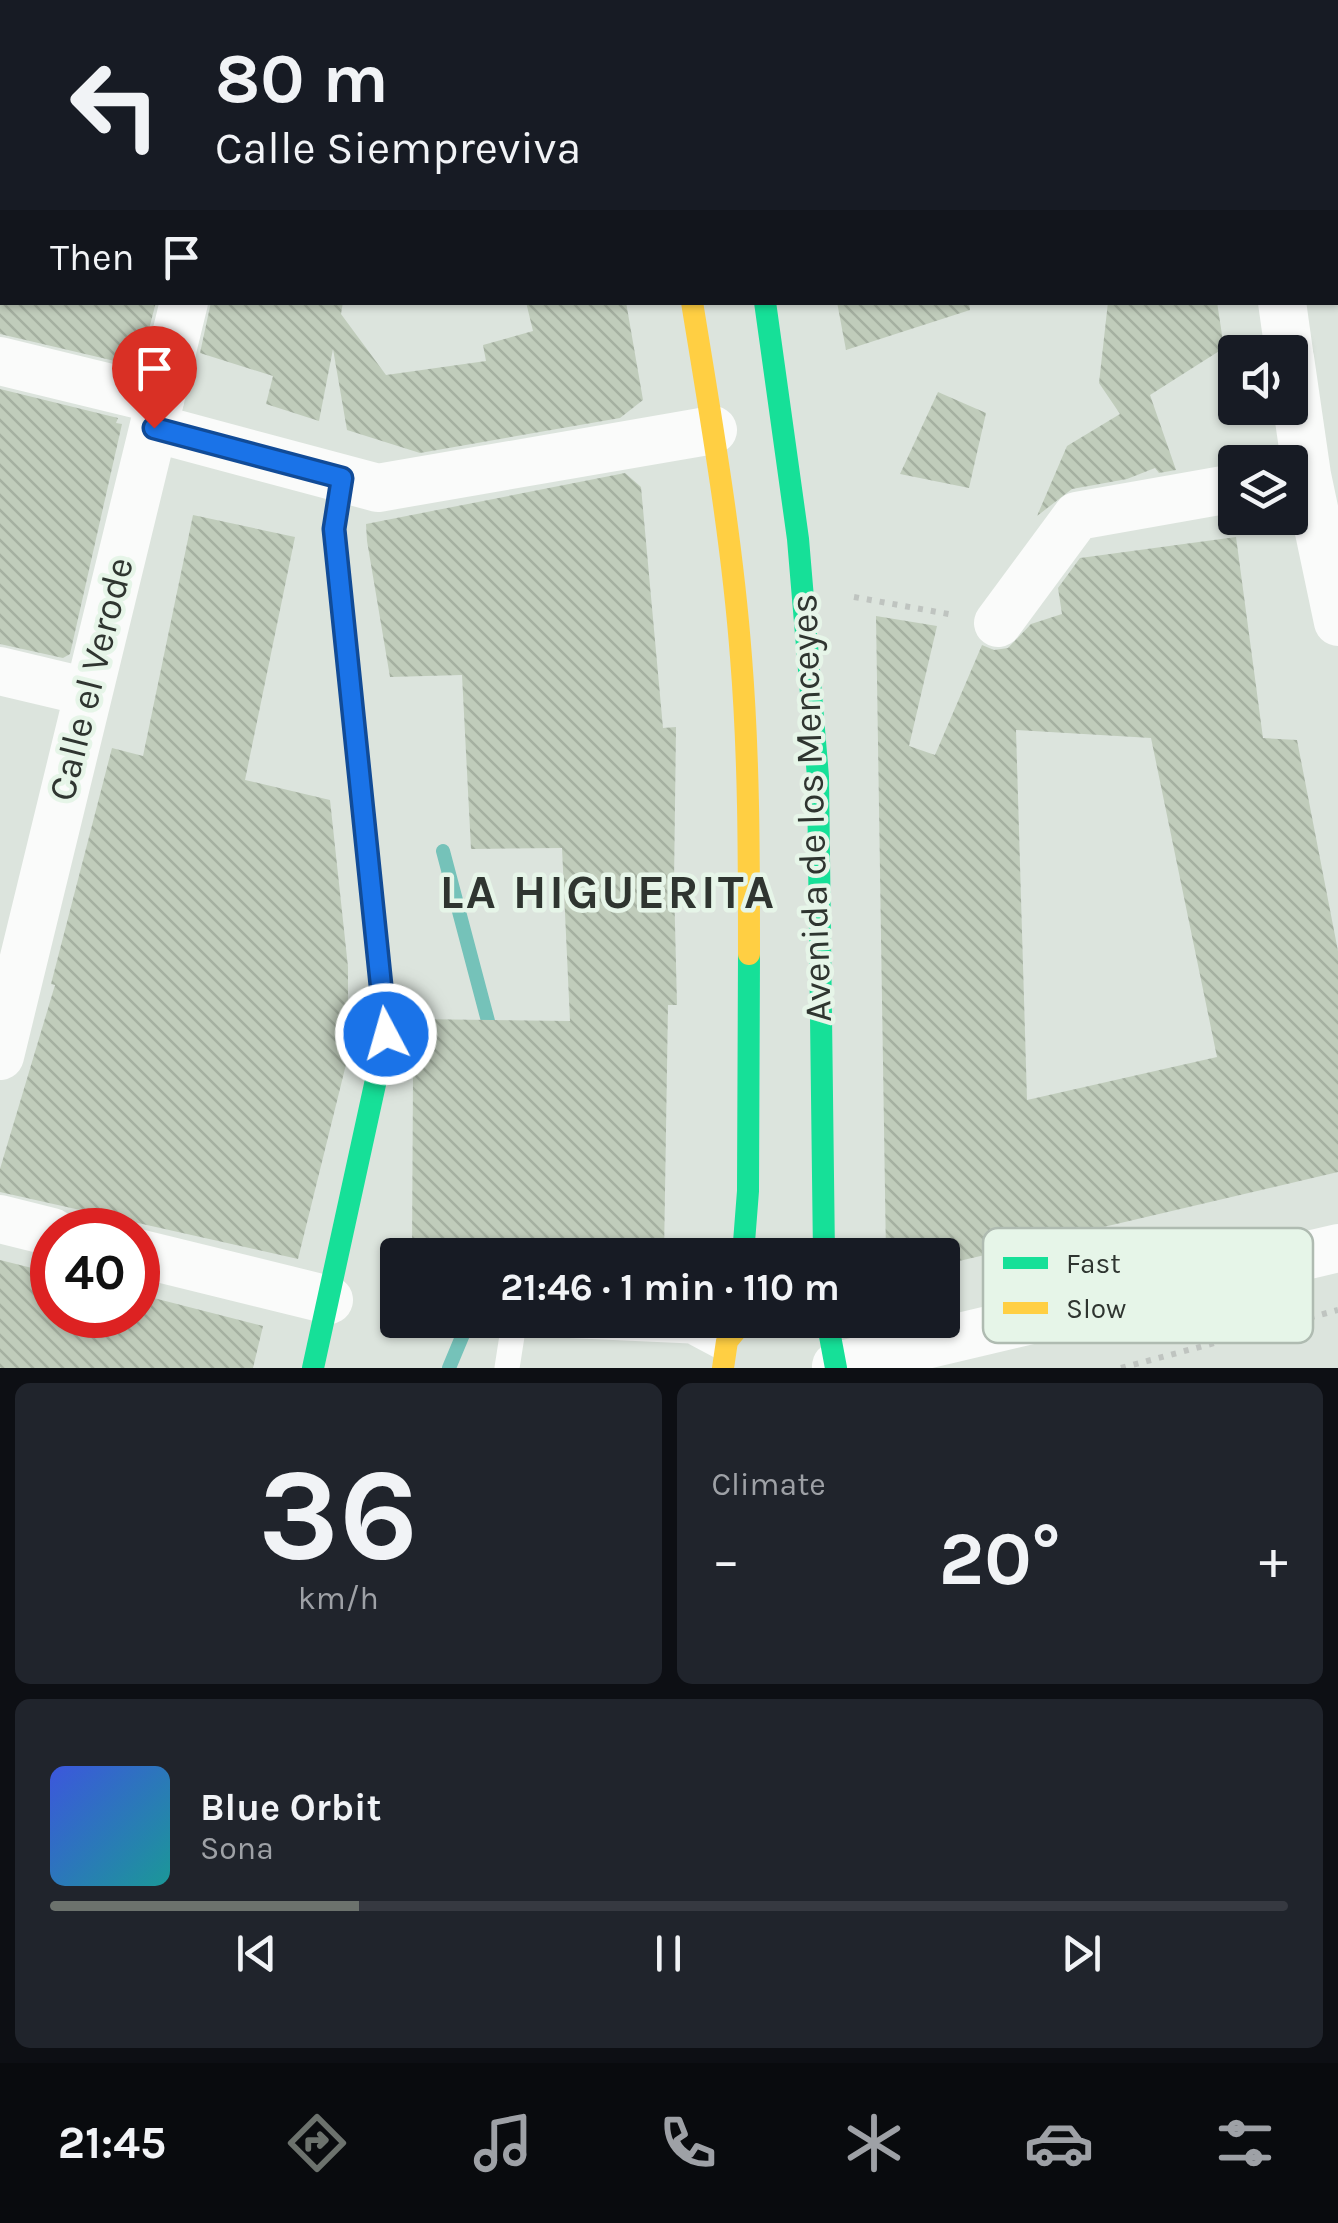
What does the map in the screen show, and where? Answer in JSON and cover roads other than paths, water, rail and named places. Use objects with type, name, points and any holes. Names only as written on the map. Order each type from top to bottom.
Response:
[{"type":"main road","name":"Avenida de los Menceyes","points":[[692,305],[713,430],[740,656],[749,832],[748,1191],[744,1238]]},
{"type":"main road","name":"Avenida de los Menceyes","points":[[765,305],[782,405],[803,588],[818,779],[824,1238]]},
{"type":"main road","points":[[313,1368],[386,1034],[334,529],[342,478]]},
{"type":"street","name":"Calle el Verode","points":[[0,1056],[5,1003],[88,692],[183,305]]},
{"type":"street","points":[[1282,305],[1287,335]]},
{"type":"street","points":[[0,361],[378,488],[713,430]]},
{"type":"street","points":[[1303,425],[1338,622]]},
{"type":"street","points":[[998,622],[1078,516],[1218,491]]},
{"type":"street","points":[[0,671],[88,692]]},
{"type":"street","points":[[0,1219],[30,1226]]},
{"type":"street","points":[[1313,1253],[1338,1248]]},
{"type":"street","points":[[160,1258],[329,1300]]},
{"type":"street","points":[[828,1342],[983,1313]]},
{"type":"lane","points":[[506,1368],[514,1324],[691,1331],[723,1358]]},
{"type":"waterway","points":[[443,851],[488,1021]]},
{"type":"waterway","points":[[449,1368],[462,1338]]},
{"type":"district","name":"LA HIGUERITA","points":[[608,892]]}]
